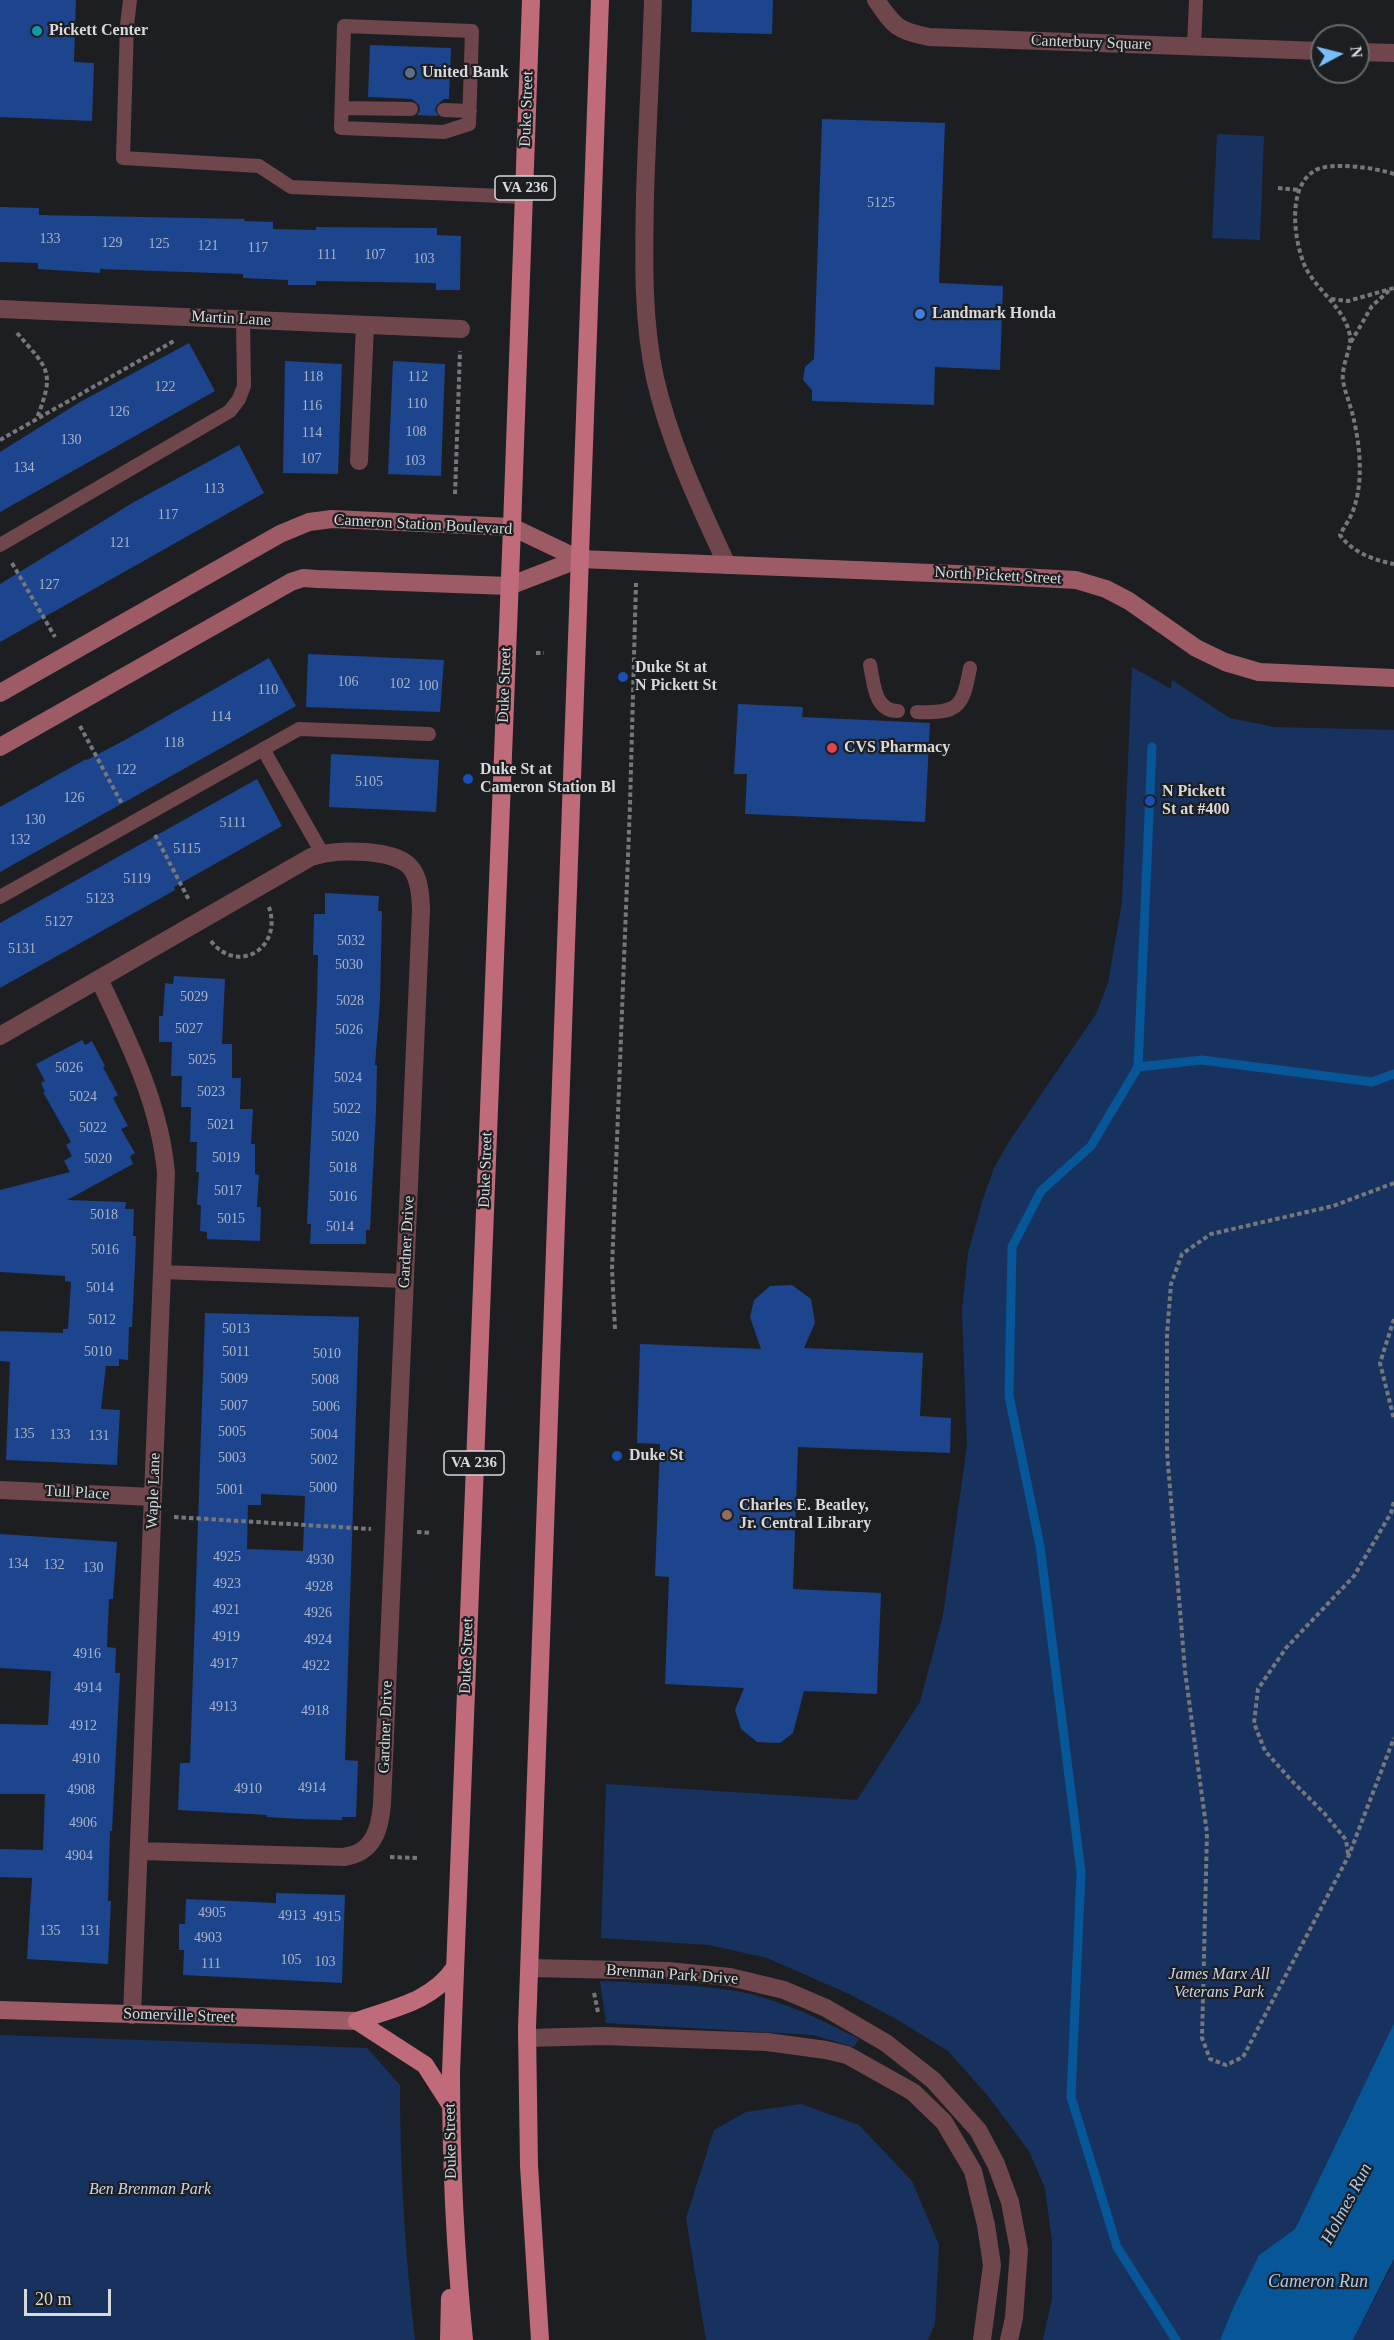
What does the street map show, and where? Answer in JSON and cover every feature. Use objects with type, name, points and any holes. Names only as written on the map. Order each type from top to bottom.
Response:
[{"type":"main road","name":"Duke Street","points":[[464,2340],[455,2248],[451,2158],[454,1969],[531,0]]},
{"type":"main road","points":[[540,2340],[529,2166],[527,2038],[600,0]]},
{"type":"main road","points":[[357,2021],[433,1992],[454,1969]]},
{"type":"main road","points":[[357,2021],[425,2065],[451,2104]]},
{"type":"main road","points":[[449,2340],[451,2158]]},
{"type":"street","points":[[653,0],[644,238],[644,289],[648,329],[655,378],[681,465],[728,565]]},
{"type":"street","name":"Canterbury Square","points":[[876,0],[888,20],[899,28],[929,37],[1310,51]]},
{"type":"street","points":[[1370,52],[1394,53]]},
{"type":"street","name":"Martin Lane","points":[[0,309],[461,329]]},
{"type":"street","points":[[359,461],[365,325]]},
{"type":"street","name":"Cameron Station Boulevard","points":[[0,693],[280,534],[309,522],[332,519],[512,528],[579,560]]},
{"type":"street","name":"North Pickett Street","points":[[579,560],[1076,580],[1106,589],[1129,601],[1196,648],[1225,662],[1259,672],[1394,678]]},
{"type":"street","points":[[0,747],[291,582],[311,578],[509,586],[579,560]]},
{"type":"street","name":"Gardner Drive","points":[[0,1036],[300,862],[322,853],[347,851],[397,857],[414,872],[419,885],[421,910],[380,1823],[374,1840],[364,1850],[344,1857],[139,1851]]},
{"type":"street","name":"Waple Lane","points":[[99,979],[140,1069],[162,1142],[166,1173],[132,2015]]},
{"type":"street","name":"Tull Place","points":[[0,1490],[153,1497]]},
{"type":"street","name":"Brenman Park Drive","points":[[530,1968],[668,1971],[730,1977],[795,1994],[826,2008],[886,2043],[933,2080],[978,2130],[996,2164],[1010,2202],[1019,2250],[1014,2318],[1009,2340]]},
{"type":"street","name":"Somerville Street","points":[[0,2010],[357,2021]]},
{"type":"street","points":[[527,2038],[603,2036],[767,2042],[826,2050],[847,2055],[913,2092],[944,2122],[972,2171],[986,2225],[992,2265],[982,2340]]},
{"type":"lane","points":[[130,0],[127,25],[123,158],[259,166],[291,187],[525,197]]},
{"type":"lane","points":[[1194,47],[1196,0]]},
{"type":"lane","points":[[344,26],[472,31],[470,111],[469,124],[444,132],[341,128],[344,26]]},
{"type":"lane","points":[[342,108],[411,109]]},
{"type":"lane","points":[[444,110],[470,111]]},
{"type":"lane","points":[[1,544],[230,411],[239,399],[244,386],[243,320]]},
{"type":"lane","points":[[870,665],[878,700],[884,707],[898,711]]},
{"type":"lane","points":[[917,712],[945,711],[956,707],[966,692],[970,668]]},
{"type":"lane","points":[[0,897],[299,729],[429,734]]},
{"type":"lane","points":[[263,749],[322,853]]},
{"type":"lane","points":[[162,1272],[405,1281]]},
{"type":"path","points":[[1351,343],[1345,320],[1305,267],[1297,245],[1295,221],[1299,190],[1302,182],[1320,167],[1372,169],[1394,174]]},
{"type":"path","points":[[1278,188],[1299,190]]},
{"type":"path","points":[[1330,299],[1348,301],[1392,288]]},
{"type":"path","points":[[1392,288],[1372,306],[1345,357],[1343,381],[1358,441],[1360,467],[1353,510],[1340,535],[1347,544],[1364,555],[1394,564]]},
{"type":"path","points":[[0,440],[213,318]]},
{"type":"path","points":[[14,328],[35,353],[47,372],[48,390],[37,419]]},
{"type":"path","points":[[455,494],[461,329]]},
{"type":"path","points":[[1,544],[65,656]]},
{"type":"path","points":[[615,1329],[612,1269],[630,805],[636,562]]},
{"type":"path","points":[[536,653],[544,652]]},
{"type":"path","points":[[70,707],[132,823]]},
{"type":"path","points":[[1394,1183],[1333,1206],[1211,1234],[1182,1254],[1171,1284],[1167,1334],[1167,1452],[1185,1671],[1206,1833],[1202,2038],[1210,2060],[1226,2065],[1243,2057],[1348,1854],[1371,1802],[1394,1738]]},
{"type":"path","points":[[1394,1319],[1380,1363],[1394,1419]]},
{"type":"path","points":[[1348,1854],[1346,1840],[1332,1822],[1265,1751],[1254,1723],[1258,1689],[1286,1648],[1354,1576],[1391,1513],[1394,1501]]},
{"type":"path","points":[[153,1516],[432,1533]]},
{"type":"path","points":[[593,1990],[600,2022]]},
{"type":"green space","points":[[1217,134],[1264,136],[1260,240],[1212,238]]},
{"type":"green space","name":"James Marx All Veterans Park","points":[[1132,667],[1171,689],[1172,680],[1230,718],[1274,727],[1394,730],[1394,2023],[1295,2229],[1259,2255],[1220,2340],[1043,2340],[1052,2299],[1052,2241],[1045,2188],[1029,2151],[988,2096],[948,2051],[898,2020],[849,1994],[767,1958],[709,1945],[601,1938],[606,1784],[857,1800],[920,1702],[943,1615],[967,1446],[962,1310],[968,1253],[994,1168],[1010,1140],[1096,1014],[1108,983],[1122,902]]},
{"type":"green space","points":[[600,1981],[698,1986],[747,1993],[796,2009],[859,2039],[854,2047],[813,2035],[606,2023]]},
{"type":"green space","name":"Ben Brenman Park","points":[[0,2035],[367,2048],[400,2085],[404,2212],[415,2340],[0,2340]]},
{"type":"green space","points":[[801,2104],[859,2125],[912,2181],[939,2245],[935,2324],[928,2340],[706,2340],[686,2218],[714,2130],[746,2112]]},
{"type":"green space","points":[[1394,2259],[1394,2340],[1353,2340],[1390,2269]]},
{"type":"water","name":"Cameron Run","points":[[1394,2023],[1394,2259],[1353,2340],[1220,2340],[1259,2255],[1295,2229]]},
{"type":"building","name":"Pickett Center","points":[[0,0],[76,0],[74,62],[94,63],[92,121],[0,117]]},
{"type":"building","points":[[692,0],[773,0],[772,34],[691,32]]},
{"type":"building","name":"United Bank","points":[[370,45],[451,48],[449,99],[444,99],[437,105],[435,110],[438,116],[417,115],[420,110],[419,105],[412,99],[368,97]]},
{"type":"building","points":[[822,119],[945,123],[939,283],[1003,286],[1000,370],[935,367],[934,405],[812,401],[812,390],[803,380],[805,367],[814,359]]},
{"type":"building","points":[[0,207],[39,208],[39,215],[245,219],[244,221],[273,222],[273,229],[437,228],[437,235],[461,236],[460,290],[436,290],[436,283],[316,281],[316,285],[288,285],[288,280],[243,278],[243,274],[100,269],[100,273],[38,269],[38,263],[0,262]]},
{"type":"building","points":[[189,343],[215,391],[0,512],[0,452],[80,402]]},
{"type":"building","points":[[285,361],[342,364],[338,474],[283,473]]},
{"type":"building","points":[[393,361],[445,364],[441,476],[388,474]]},
{"type":"building","points":[[239,445],[264,493],[0,642],[0,584],[134,502]]},
{"type":"building","points":[[308,654],[444,660],[440,712],[306,707]]},
{"type":"building","points":[[269,658],[296,706],[0,872],[0,807],[125,740]]},
{"type":"building","name":"CVS Pharmacy","points":[[738,704],[803,707],[802,717],[930,723],[925,822],[745,814],[747,774],[734,774]]},
{"type":"building","points":[[331,754],[439,760],[436,812],[329,807]]},
{"type":"building","points":[[257,779],[282,826],[174,887],[175,890],[0,988],[0,923]]},
{"type":"building","points":[[325,893],[379,896],[378,911],[382,911],[380,1000],[375,1065],[377,1065],[376,1112],[370,1230],[366,1230],[366,1244],[310,1244],[311,1224],[307,1224],[317,1002],[318,955],[313,955],[314,914],[325,914]]},
{"type":"building","points":[[174,976],[225,979],[222,1044],[232,1044],[232,1078],[241,1078],[240,1109],[253,1109],[251,1144],[255,1144],[255,1174],[259,1175],[257,1207],[261,1207],[260,1241],[207,1239],[207,1232],[200,1231],[201,1205],[197,1205],[199,1172],[196,1172],[197,1142],[190,1142],[191,1107],[181,1107],[182,1076],[171,1076],[172,1042],[159,1042],[159,1016],[163,1016],[165,983],[173,984]]},
{"type":"building","points":[[82,1040],[85,1045],[92,1041],[105,1066],[103,1067],[118,1095],[113,1098],[128,1126],[121,1129],[135,1153],[130,1156],[133,1164],[67,1200],[126,1202],[125,1209],[134,1209],[135,1264],[128,1360],[119,1359],[119,1366],[106,1366],[101,1409],[120,1410],[117,1465],[6,1460],[10,1362],[0,1361],[0,1331],[63,1333],[63,1329],[68,1329],[71,1282],[65,1281],[65,1276],[0,1272],[0,1190],[70,1172],[64,1161],[72,1156],[66,1145],[71,1142],[43,1092],[45,1092],[41,1083],[45,1081],[36,1064]]},
{"type":"building","name":"Charles E. Beatley, Jr. Central Library","points":[[792,1285],[811,1299],[815,1323],[804,1348],[923,1353],[920,1416],[951,1418],[950,1453],[798,1447],[793,1589],[881,1593],[877,1694],[804,1691],[793,1733],[780,1743],[757,1742],[741,1729],[735,1710],[744,1688],[665,1684],[669,1577],[655,1576],[660,1444],[637,1443],[640,1344],[761,1349],[750,1317],[754,1300],[770,1286]]},
{"type":"building","points":[[205,1313],[359,1317],[345,1760],[358,1761],[356,1817],[342,1817],[342,1820],[301,1819],[178,1810],[180,1763],[190,1763]],"holes":[[[261,1494],[305,1496],[303,1551],[247,1549],[248,1505],[261,1505]]]},
{"type":"building","points":[[0,1534],[117,1542],[113,1599],[109,1599],[107,1647],[116,1648],[115,1673],[120,1673],[112,1831],[110,1831],[108,1901],[111,1901],[108,1964],[27,1959],[32,1878],[0,1877],[0,1849],[43,1850],[45,1794],[0,1794],[0,1724],[48,1725],[51,1671],[0,1668]]},
{"type":"building","points":[[276,1893],[345,1895],[342,1983],[183,1975],[184,1950],[179,1950],[179,1924],[185,1924],[186,1899],[276,1903]]},
{"type":"waterway","points":[[1152,747],[1138,1067],[1091,1146],[1041,1191],[1012,1247],[1009,1396],[1040,1546],[1081,1872],[1071,2097],[1117,2247],[1176,2340]]},
{"type":"waterway","points":[[1138,1067],[1202,1060],[1372,1082],[1394,1074]]},
{"type":"place","name":"Pickett Center","points":[[37,31]]},
{"type":"place","name":"United Bank","points":[[410,73]]},
{"type":"place","name":"Landmark Honda","points":[[920,314]]},
{"type":"place","name":"Duke St at N Pickett St","points":[[623,677]]},
{"type":"place","name":"CVS Pharmacy","points":[[832,748]]},
{"type":"place","name":"Duke St at Cameron Station Bl","points":[[468,779]]},
{"type":"place","name":"N Pickett St at #400","points":[[1150,801]]},
{"type":"place","name":"Duke St","points":[[617,1456]]},
{"type":"place","name":"Charles E. Beatley, Jr. Central Library","points":[[727,1515]]},
{"type":"water label","name":"Holmes Run","points":[[1347,2204]]}]
